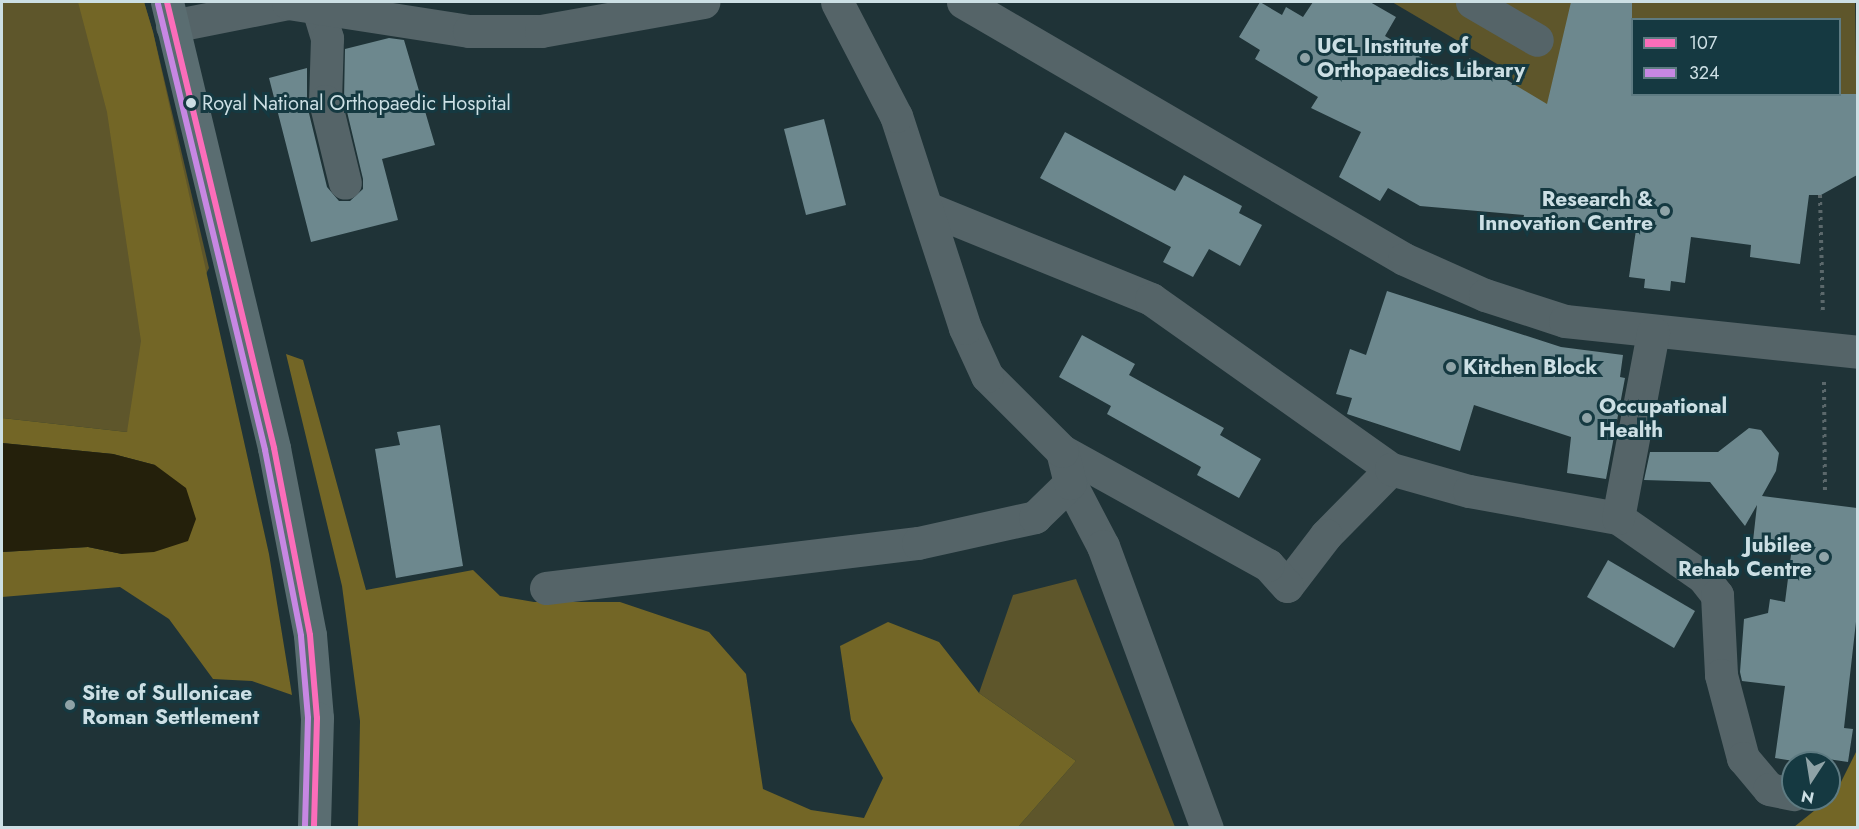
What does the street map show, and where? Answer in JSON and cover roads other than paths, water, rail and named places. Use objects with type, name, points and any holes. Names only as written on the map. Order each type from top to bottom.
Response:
[{"type":"main road","points":[[169,14],[274,448],[310,635],[317,718],[314,828]]},
{"type":"lane","points":[[169,14],[316,3],[469,31],[541,31],[703,2]]},
{"type":"lane","points":[[837,2],[880,78],[927,208],[964,328],[987,376],[1062,452],[1268,565],[1287,586],[1326,535],[1391,469]]},
{"type":"lane","points":[[963,2],[1404,259],[1527,311],[1653,332],[1857,352]]},
{"type":"lane","points":[[1472,2],[1537,40]]},
{"type":"lane","points":[[316,3],[327,38],[325,101],[345,183]]},
{"type":"lane","points":[[927,208],[1151,299],[1391,469],[1469,491],[1618,518],[1685,562],[1717,595],[1721,675],[1743,758],[1769,789],[1781,792]]},
{"type":"lane","points":[[1618,518],[1653,332]]},
{"type":"lane","points":[[1062,452],[1070,483],[1108,556],[1207,828]]},
{"type":"lane","points":[[546,588],[918,543],[1035,517],[1070,483]]},
{"type":"place","name":"UCL Institute of Orthopaedics Library","points":[[1305,58]]},
{"type":"place","name":"Royal National Orthopaedic Hospital","points":[[191,103]]},
{"type":"place","name":"Research & Innovation Centre","points":[[1665,211]]},
{"type":"place","name":"Kitchen Block","points":[[1451,367]]},
{"type":"place","name":"Occupational Health","points":[[1587,418]]},
{"type":"place","name":"Jubilee Rehab Centre","points":[[1824,557]]},
{"type":"place","name":"Site of Sullonicae Roman Settlement","points":[[70,705]]}]
